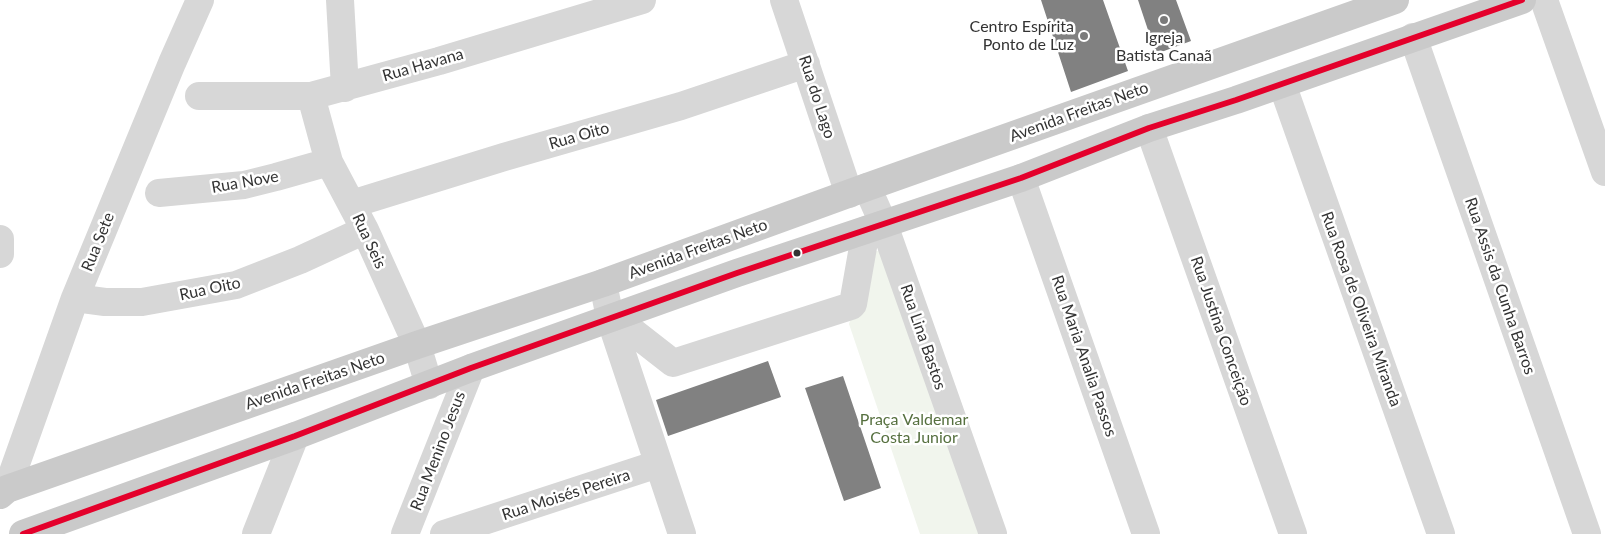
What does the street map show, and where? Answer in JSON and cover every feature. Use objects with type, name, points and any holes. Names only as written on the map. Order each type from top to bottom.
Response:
[{"type":"main road","name":"Avenida Freitas Neto","points":[[4,492],[417,345],[603,283],[1395,0]]},
{"type":"main road","points":[[23,534],[296,436],[471,368],[612,317],[1021,178],[1149,128],[1282,84],[1505,3]]},
{"type":"main road","points":[[1221,62],[1236,100]]},
{"type":"street","name":"Rua Sete","points":[[4,492],[75,298],[200,0]]},
{"type":"street","points":[[340,0],[345,88]]},
{"type":"street","name":"Rua Havana","points":[[199,96],[311,96],[345,88],[642,0]]},
{"type":"street","name":"Rua do Lago","points":[[784,0],[806,64],[858,191],[875,227]]},
{"type":"street","points":[[1544,0],[1605,172]]},
{"type":"street","name":"Rua Assis da Cunha Barros","points":[[1413,37],[1587,534]]},
{"type":"street","name":"Rua Oito","points":[[352,204],[504,157],[680,106],[806,64]]},
{"type":"street","name":"Rua Rosa de Oliveira Miranda","points":[[1282,84],[1441,534]]},
{"type":"street","name":"Rua Seis","points":[[311,96],[329,162],[365,230],[417,345],[429,385]]},
{"type":"street","name":"Rua Justina Conceição","points":[[1149,128],[1293,534]]},
{"type":"street","name":"Rua Nove","points":[[159,193],[244,185],[276,178],[329,162]]},
{"type":"street","name":"Rua Maria Analia Passos","points":[[1021,178],[1146,534]]},
{"type":"street","points":[[612,317],[673,363],[851,306],[875,227]]},
{"type":"street","name":"Rua Lina Bastos","points":[[875,227],[993,534]]},
{"type":"street","name":"Rua Oito","points":[[75,298],[105,302],[142,302],[236,285],[300,260],[365,230]]},
{"type":"street","points":[[0,239],[0,254]]},
{"type":"street","points":[[603,283],[658,464],[682,534]]},
{"type":"street","name":"Rua Menino Jesus","points":[[406,534],[471,368]]},
{"type":"street","points":[[256,534],[296,436]]},
{"type":"street","name":"Rua Moisés Pereira","points":[[444,534],[658,464]]},
{"type":"green space","name":"Praça Valdemar Costa Junior","points":[[883,249],[979,534],[920,534],[849,324],[871,253]]},
{"type":"building","name":"Centro Espírita Ponto de Luz","points":[[1041,0],[1103,0],[1128,71],[1071,92]]},
{"type":"building","name":"Igreja Batista Canaã","points":[[1138,0],[1176,0],[1191,41],[1156,54]]},
{"type":"building","points":[[768,361],[781,397],[668,436],[656,400]]},
{"type":"building","points":[[843,376],[881,488],[844,501],[805,388]]},
{"type":"transit line","points":[[23,534],[295,436],[471,368],[737,273],[1021,178],[1149,128],[1236,100],[1522,0]]},
{"type":"place","name":"Igreja Batista Canaã","points":[[1164,20]]},
{"type":"place","name":"Centro Espírita Ponto de Luz","points":[[1084,36]]}]
